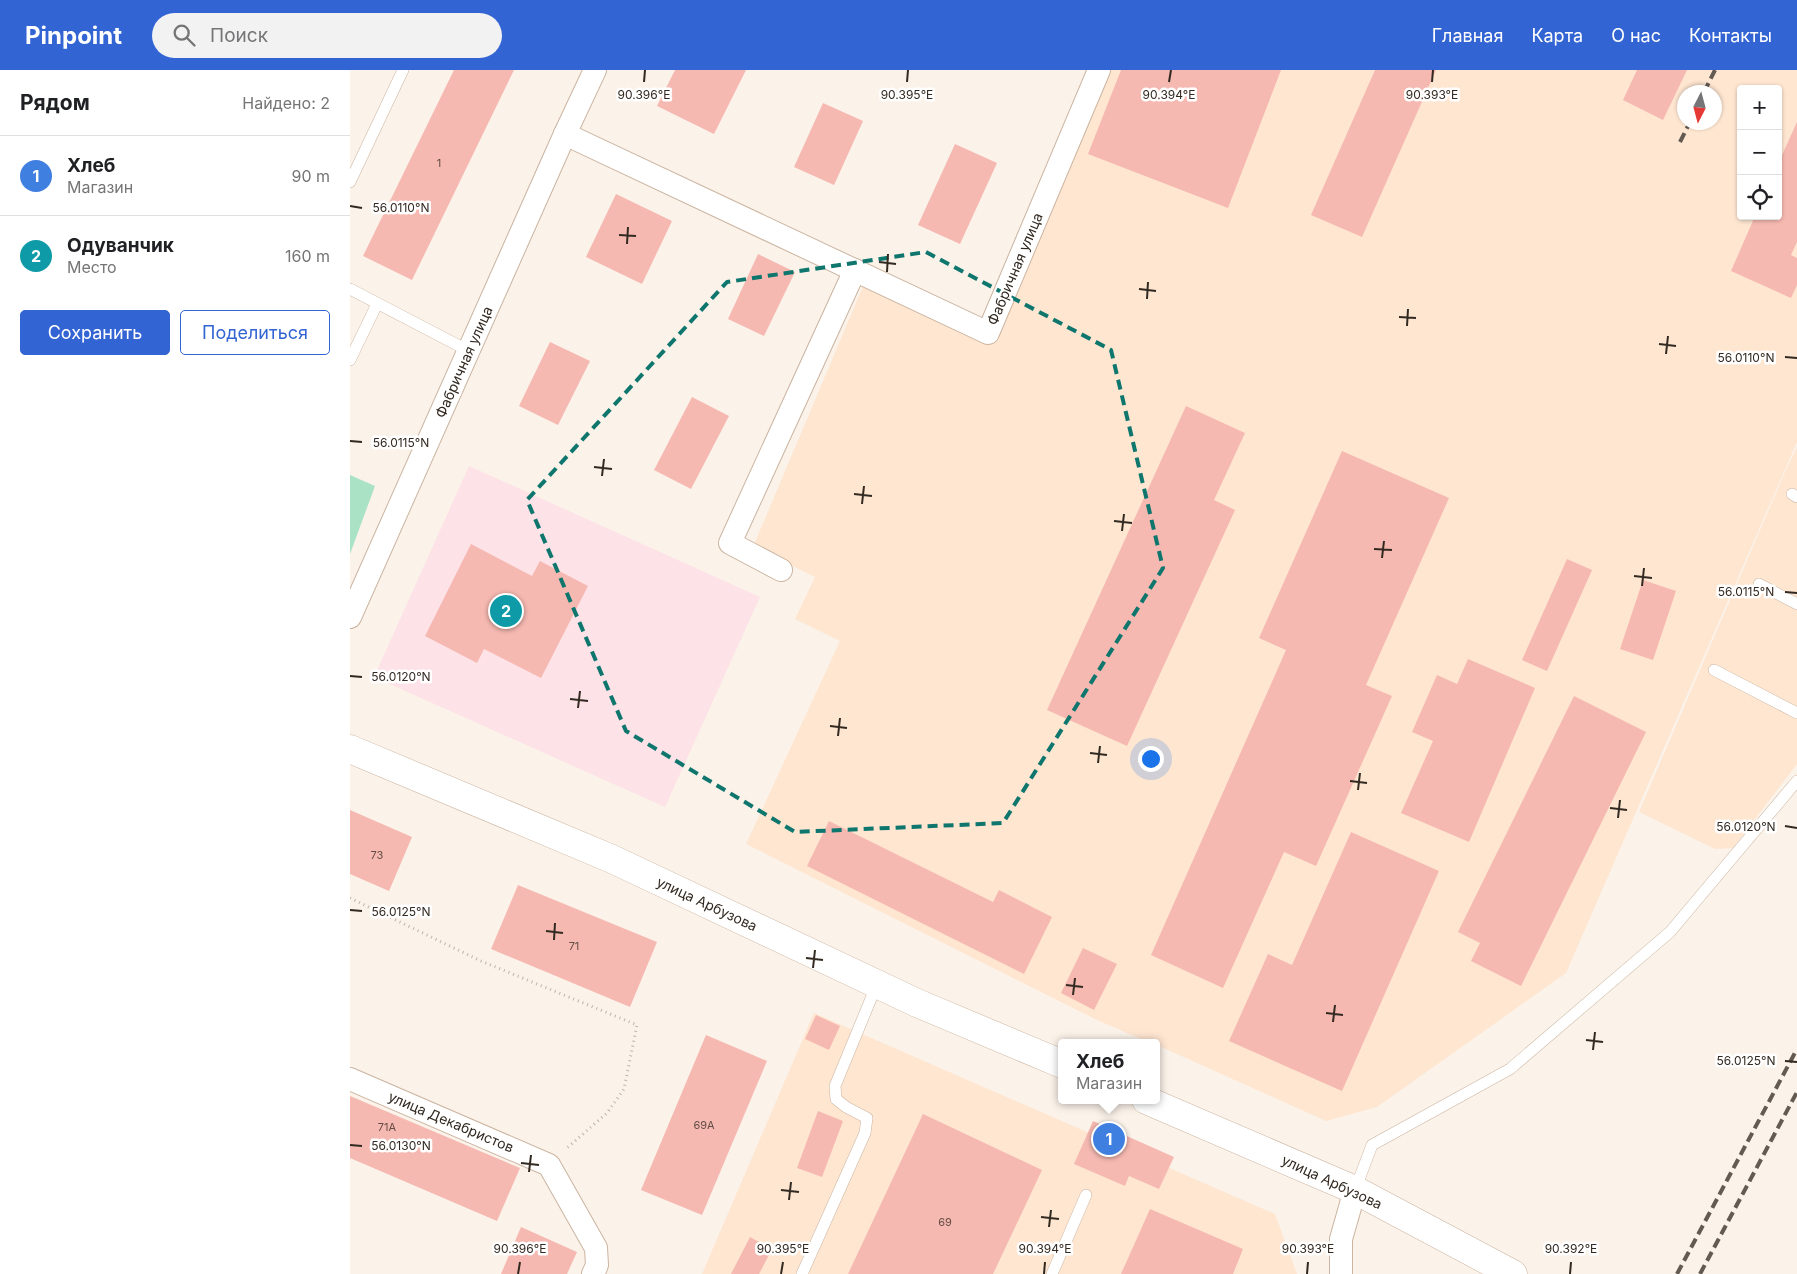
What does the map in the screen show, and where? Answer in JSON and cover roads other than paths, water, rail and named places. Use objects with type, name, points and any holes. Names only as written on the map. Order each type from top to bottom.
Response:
[{"type":"street","name":"Фабричная улица","points":[[350,617],[595,70]]},
{"type":"street","name":"Фабричная улица","points":[[565,134],[988,333],[1099,70]]},
{"type":"street","points":[[781,570],[730,543],[856,270]]},
{"type":"street","name":"улица Арбузова","points":[[350,749],[612,859],[877,984],[1058,1062]]},
{"type":"street","name":"улица Декабристов","points":[[350,1079],[549,1165],[596,1248],[597,1264],[593,1274]]},
{"type":"street","name":"улица Арбузова","points":[[1155,1104],[1355,1190],[1513,1274]]},
{"type":"street","points":[[1341,1274],[1341,1239],[1355,1190]]},
{"type":"lane","points":[[350,182],[403,70]]},
{"type":"lane","points":[[350,289],[468,351]]},
{"type":"lane","points":[[350,360],[377,304]]},
{"type":"lane","points":[[1759,584],[1797,604]]},
{"type":"lane","points":[[1714,670],[1797,713]]},
{"type":"lane","points":[[1355,1190],[1372,1145],[1510,1069],[1670,932],[1797,781]]},
{"type":"lane","points":[[802,1274],[865,1133],[866,1118],[836,1099],[835,1086],[877,984]]},
{"type":"lane","points":[[1052,1274],[1086,1195]]},
{"type":"railway","points":[[1708,85],[1715,70]]},
{"type":"railway","points":[[1680,142],[1686,130]]},
{"type":"railway","points":[[1677,1274],[1797,1049]]},
{"type":"railway","points":[[1700,1274],[1797,1092]]},
{"type":"place","name":"Одуванчик","points":[[506,611]]},
{"type":"place","name":"Хлеб","points":[[1109,1139]]}]
